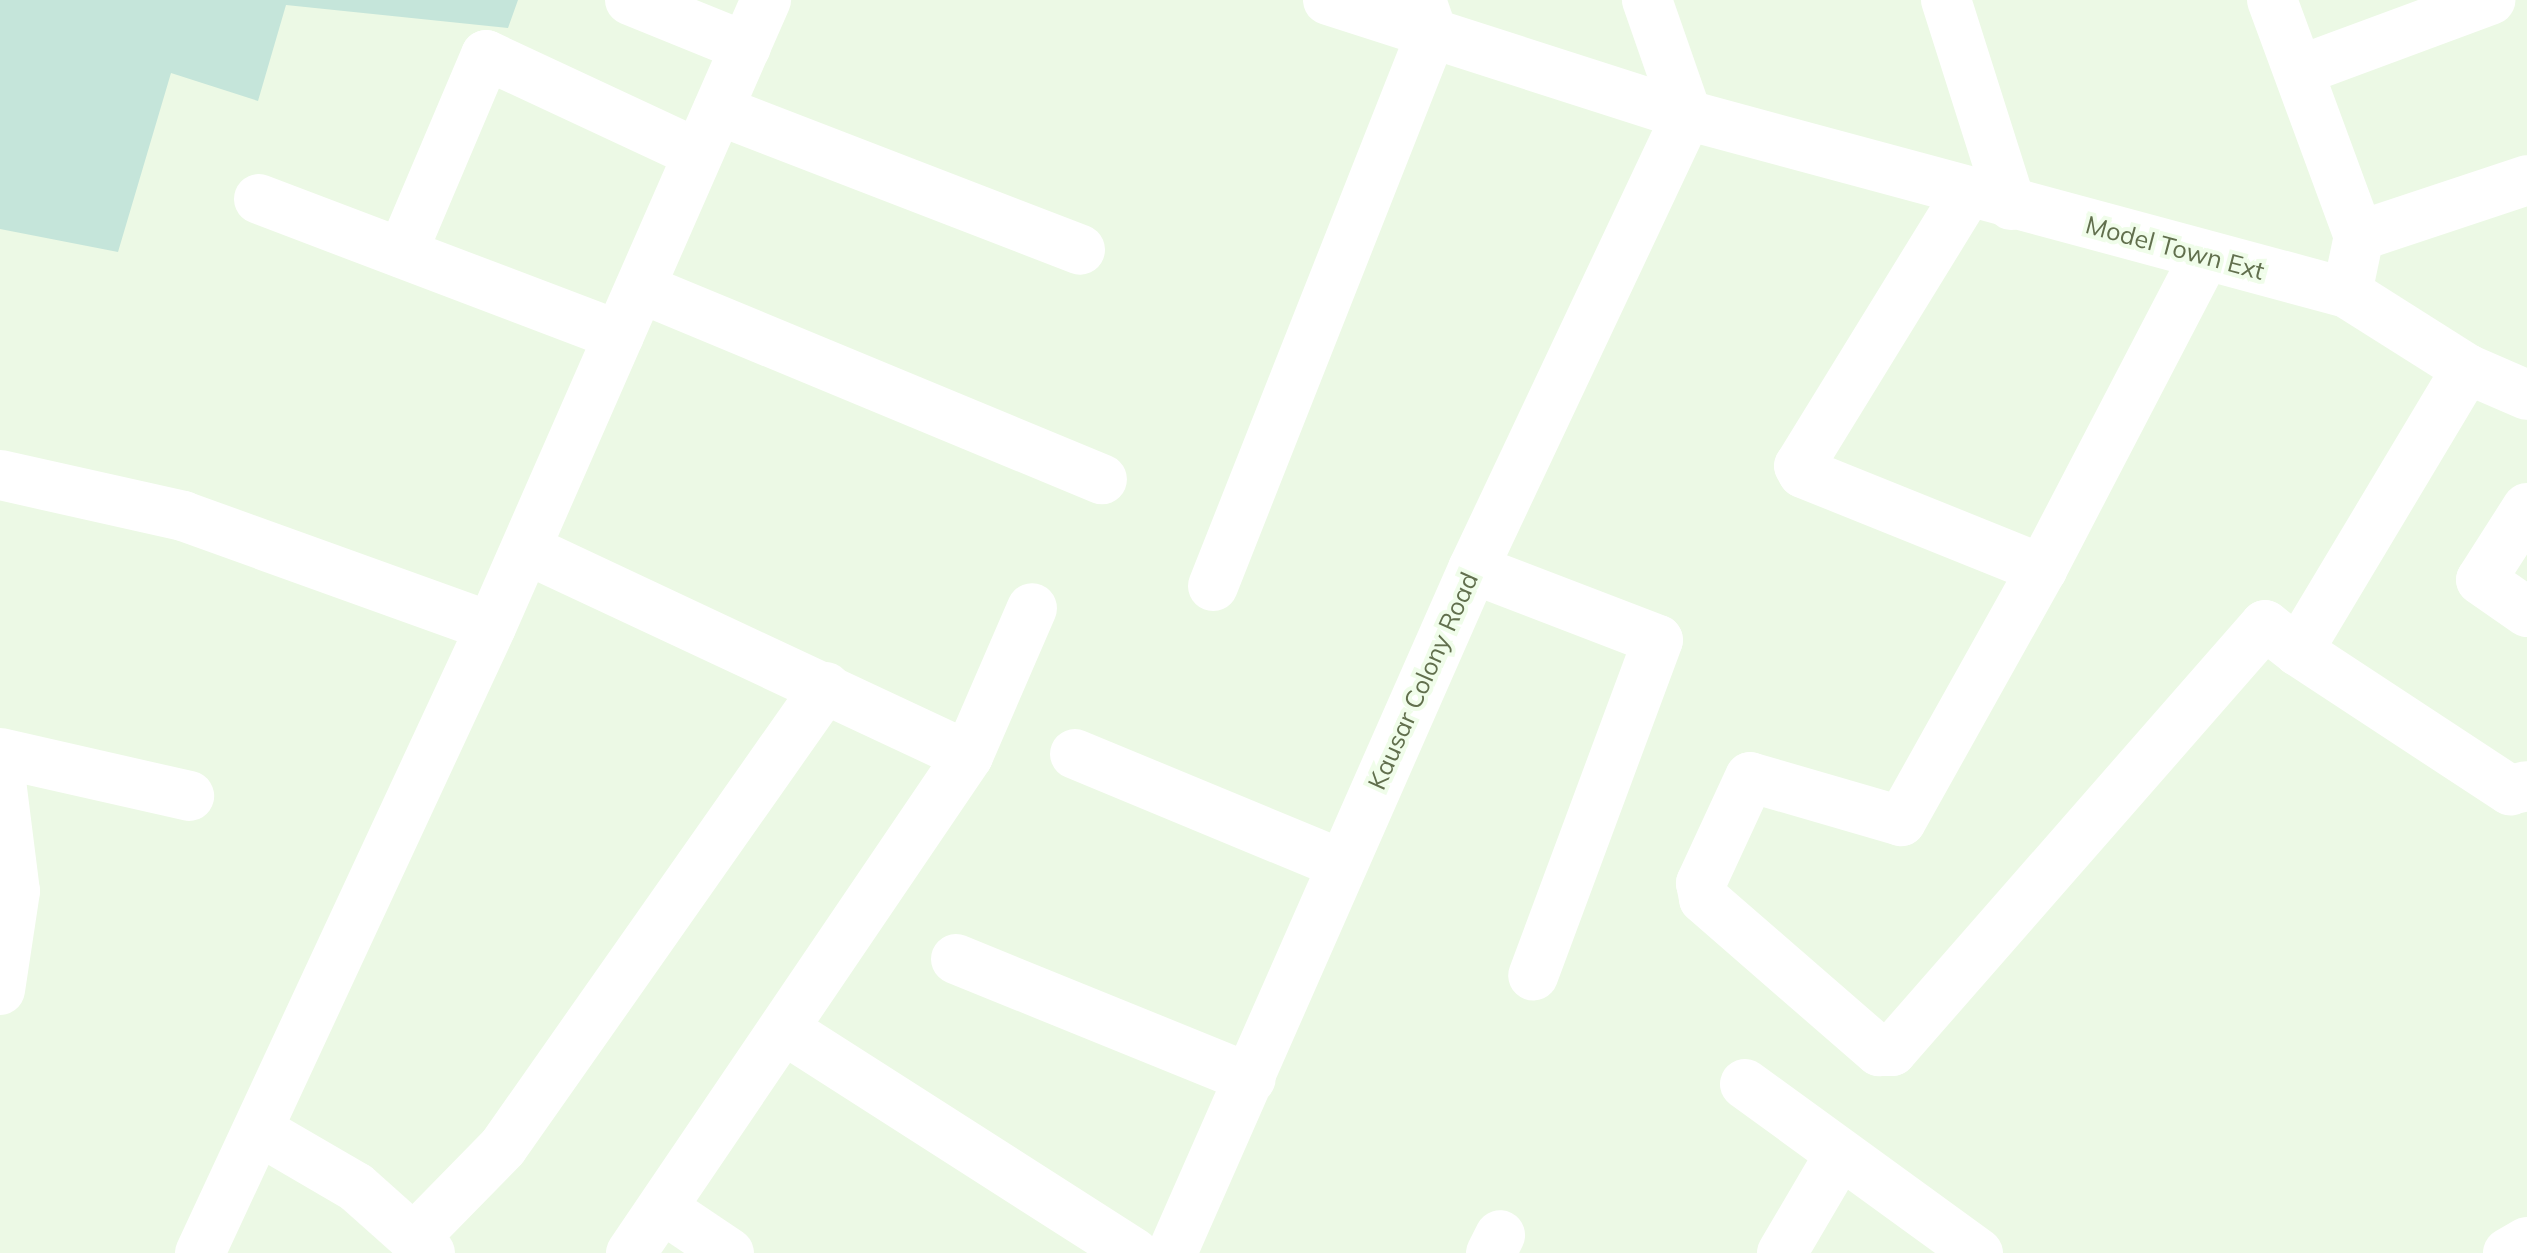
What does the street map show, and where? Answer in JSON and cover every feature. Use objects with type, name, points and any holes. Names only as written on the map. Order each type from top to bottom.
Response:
[{"type":"street","points":[[630,0],[746,47]]},
{"type":"street","points":[[200,1253],[491,627],[766,0]]},
{"type":"street","name":"Model Town Ext","points":[[1328,0],[1426,16],[1687,115],[1989,200],[2347,293],[2503,375]]},
{"type":"street","points":[[1647,0],[1687,115]]},
{"type":"street","points":[[1946,0],[1989,200],[1799,466],[2042,568]]},
{"type":"street","points":[[2272,0],[2360,236],[2347,293]]},
{"type":"street","points":[[2301,70],[2490,0]]},
{"type":"street","points":[[1213,586],[1426,16]]},
{"type":"street","points":[[402,253],[486,55],[708,132],[1080,250]]},
{"type":"street","name":"Kausar Colony Road","points":[[1172,1253],[1473,568],[1687,115]]},
{"type":"street","points":[[2360,236],[2527,180]]},
{"type":"street","points":[[259,199],[619,336]]},
{"type":"street","points":[[2205,256],[2042,568],[1901,821],[1750,777],[1700,892],[1879,1051],[1892,1051],[2266,625],[2298,651],[2510,790],[2527,786]]},
{"type":"street","points":[[640,288],[1102,479]]},
{"type":"street","points":[[2298,651],[2503,375]]},
{"type":"street","points":[[0,475],[183,516],[491,627]]},
{"type":"street","points":[[2527,508],[2481,580],[2527,612]]},
{"type":"street","points":[[526,549],[826,686],[968,756]]},
{"type":"street","points":[[1473,568],[1658,640],[1533,976]]},
{"type":"street","points":[[631,1253],[665,1210],[968,756],[1032,608]]},
{"type":"street","points":[[258,1130],[356,1187],[422,1246],[503,1147],[826,686]]},
{"type":"street","points":[[0,752],[189,796]]},
{"type":"street","points":[[1075,754],[1341,864]]},
{"type":"street","points":[[0,773],[14,892],[0,990]]},
{"type":"street","points":[[956,958],[1251,1078]]},
{"type":"street","points":[[785,1030],[1134,1253]]},
{"type":"street","points":[[1744,1084],[1978,1253]]},
{"type":"street","points":[[1782,1253],[1840,1154]]},
{"type":"street","points":[[665,1210],[729,1253]]},
{"type":"street","points":[[2508,1253],[2527,1242]]},
{"type":"shaded area","points":[[0,0],[518,0],[508,28],[286,5],[258,101],[171,73],[118,252],[0,229]]}]
